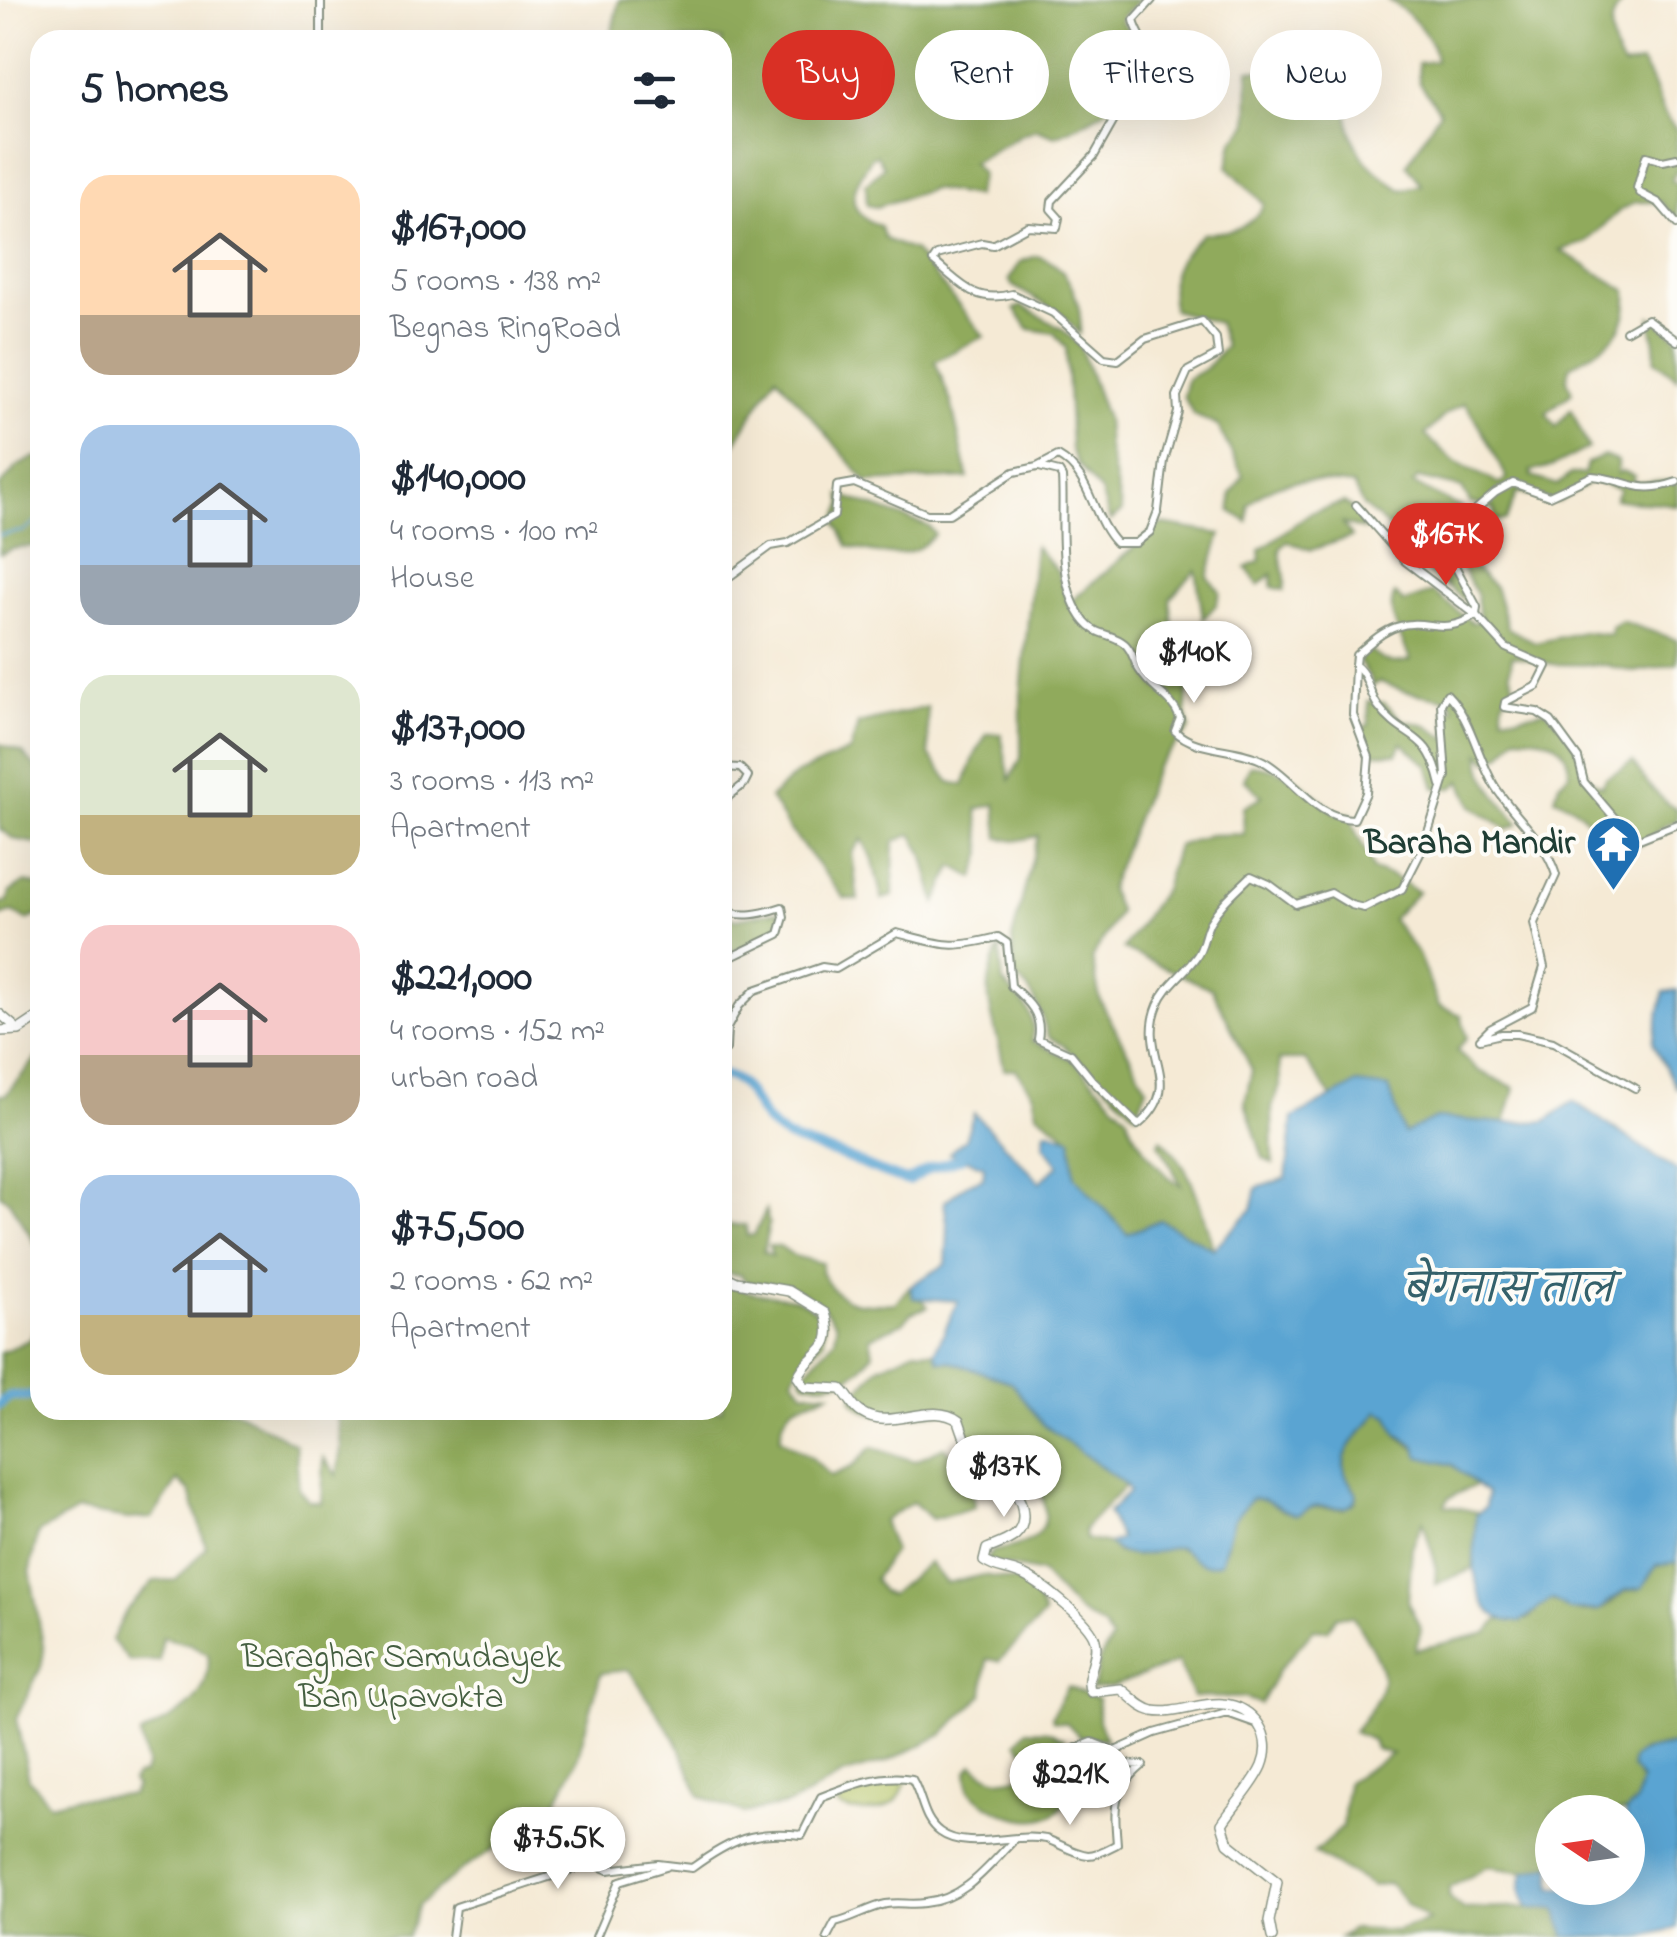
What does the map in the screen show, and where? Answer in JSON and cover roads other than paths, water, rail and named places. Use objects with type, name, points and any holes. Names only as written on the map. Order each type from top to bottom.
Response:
[{"type":"main road","points":[[0,1032],[19,1030],[30,1023]]},
{"type":"main road","points":[[732,1280],[789,1291],[825,1313],[830,1330],[825,1348],[801,1369],[798,1377],[805,1387],[841,1388],[859,1412],[873,1418],[945,1414],[958,1421],[974,1458],[1016,1492],[1023,1507],[1023,1525],[1018,1535],[987,1549],[984,1562],[1022,1574],[1045,1587],[1092,1632],[1096,1647],[1088,1685],[1091,1692],[1121,1690],[1146,1709],[1157,1712],[1225,1704],[1247,1711],[1259,1725],[1266,1744],[1262,1767],[1222,1824],[1228,1843],[1278,1882],[1269,1920],[1272,1937]]},
{"type":"street","points":[[321,0],[321,30]]},
{"type":"street","points":[[732,574],[770,546],[788,543],[834,516],[837,486],[854,483],[928,514],[949,514],[1014,472],[1037,467],[1058,456],[1067,461],[1090,492],[1104,531],[1116,543],[1136,543],[1150,532],[1178,412],[1177,396],[1188,371],[1218,355],[1216,338],[1202,320],[1145,339],[1118,360],[1104,358],[1053,313],[1012,294],[994,299],[976,296],[933,261],[936,255],[982,243],[993,245],[1028,226],[1057,228],[1059,218],[1051,210],[1052,201],[1094,156],[1116,117],[1143,103],[1160,73],[1150,47],[1134,26],[1134,20],[1152,0]]},
{"type":"street","points":[[1677,158],[1666,161],[1646,156],[1637,188],[1658,202],[1677,224]]},
{"type":"street","points":[[1626,331],[1646,319],[1677,342]]},
{"type":"street","points":[[1037,467],[1062,476],[1063,558],[1083,620],[1096,633],[1128,646],[1146,680],[1173,701],[1180,718],[1175,731],[1186,742],[1249,754],[1266,762],[1336,819],[1354,819],[1366,793],[1369,757],[1353,715],[1358,653],[1396,627],[1416,624],[1451,628],[1476,615],[1478,607],[1456,566],[1461,520],[1516,482],[1554,496],[1592,476],[1636,489],[1677,482]]},
{"type":"street","points":[[1356,505],[1405,561],[1476,615],[1506,648],[1547,666],[1537,686],[1505,702],[1504,707],[1537,712],[1551,721],[1578,758],[1584,782],[1634,842],[1677,824]]},
{"type":"street","points":[[1356,665],[1382,712],[1424,743],[1434,760],[1442,790]]},
{"type":"street","points":[[732,1019],[755,990],[822,967],[836,968],[897,933],[941,946],[964,946],[998,937],[1006,943],[1011,986],[1032,1004],[1040,1028],[1038,1039],[1071,1054],[1138,1125],[1153,1112],[1164,1083],[1152,1037],[1157,1008],[1169,986],[1198,955],[1209,924],[1222,904],[1252,876],[1296,904],[1332,893],[1351,906],[1364,908],[1402,889],[1423,848],[1446,776],[1441,704],[1447,694],[1464,718],[1495,786],[1533,833],[1556,876],[1534,923],[1544,968],[1532,1007],[1490,1029],[1480,1039],[1518,1034],[1566,1046],[1588,1063],[1635,1088]]},
{"type":"street","points":[[732,768],[740,768],[748,776],[732,794]]},
{"type":"street","points":[[732,914],[782,906],[784,917],[780,934],[732,957]]},
{"type":"street","points":[[0,1014],[19,1030]]},
{"type":"street","points":[[452,1937],[456,1907],[592,1863],[608,1870],[658,1864],[692,1868],[725,1844],[776,1831],[802,1835],[821,1797],[900,1776],[912,1779],[922,1794],[927,1821],[944,1836],[1046,1839],[1085,1855],[1117,1844],[1114,1804],[1125,1780],[1143,1765],[1101,1769],[1084,1761],[1063,1767],[1044,1766],[1028,1765],[1027,1758],[1054,1757],[1092,1742],[1115,1751],[1156,1733],[1226,1713],[1259,1725]]},
{"type":"street","points":[[826,1937],[834,1922],[854,1918],[874,1907],[891,1903],[928,1904],[960,1894],[1013,1841]]},
{"type":"street","points":[[596,1937],[620,1882],[668,1866]]},
{"type":"water","points":[[1677,990],[1677,1089],[1653,1042],[1664,992]]},
{"type":"water","name":"बेगनास ताल","points":[[1357,1084],[1389,1088],[1404,1134],[1436,1118],[1505,1123],[1546,1121],[1573,1101],[1677,1171],[1677,1562],[1656,1565],[1642,1588],[1625,1590],[1599,1610],[1570,1610],[1552,1599],[1520,1622],[1502,1619],[1490,1611],[1477,1584],[1474,1548],[1476,1515],[1485,1507],[1487,1494],[1453,1465],[1420,1457],[1415,1445],[1396,1433],[1389,1416],[1378,1411],[1346,1455],[1345,1473],[1357,1494],[1347,1507],[1315,1506],[1297,1515],[1263,1499],[1251,1499],[1233,1520],[1221,1562],[1214,1564],[1203,1564],[1179,1547],[1143,1555],[1126,1554],[1109,1544],[1120,1539],[1108,1513],[1129,1492],[1126,1485],[1043,1424],[1011,1382],[950,1361],[939,1361],[935,1352],[958,1301],[913,1298],[910,1286],[946,1264],[948,1229],[944,1202],[967,1184],[983,1178],[984,1166],[949,1153],[965,1139],[974,1113],[1040,1182],[1059,1165],[1044,1145],[1046,1130],[1071,1138],[1075,1177],[1127,1234],[1160,1220],[1213,1249],[1252,1209],[1257,1188],[1286,1178],[1293,1118]]},
{"type":"water","points":[[1677,1744],[1677,1928],[1639,1937],[1566,1937],[1556,1909],[1530,1908],[1526,1904],[1521,1891],[1525,1872],[1535,1869],[1535,1905],[1645,1905],[1645,1795],[1638,1795],[1641,1780],[1632,1768],[1632,1760],[1647,1751]]},
{"type":"waterway","points":[[0,535],[30,527]]},
{"type":"waterway","points":[[732,1078],[750,1095],[769,1124],[785,1136],[891,1176],[908,1181],[928,1169],[961,1158]]},
{"type":"waterway","points":[[0,1404],[10,1396],[30,1396]]},
{"type":"place","name":"Baraha Mandir","points":[[1614,893]]},
{"type":"park label","name":"Baraghar Samudayek Ban Upavokta","points":[[401,1678]]}]
